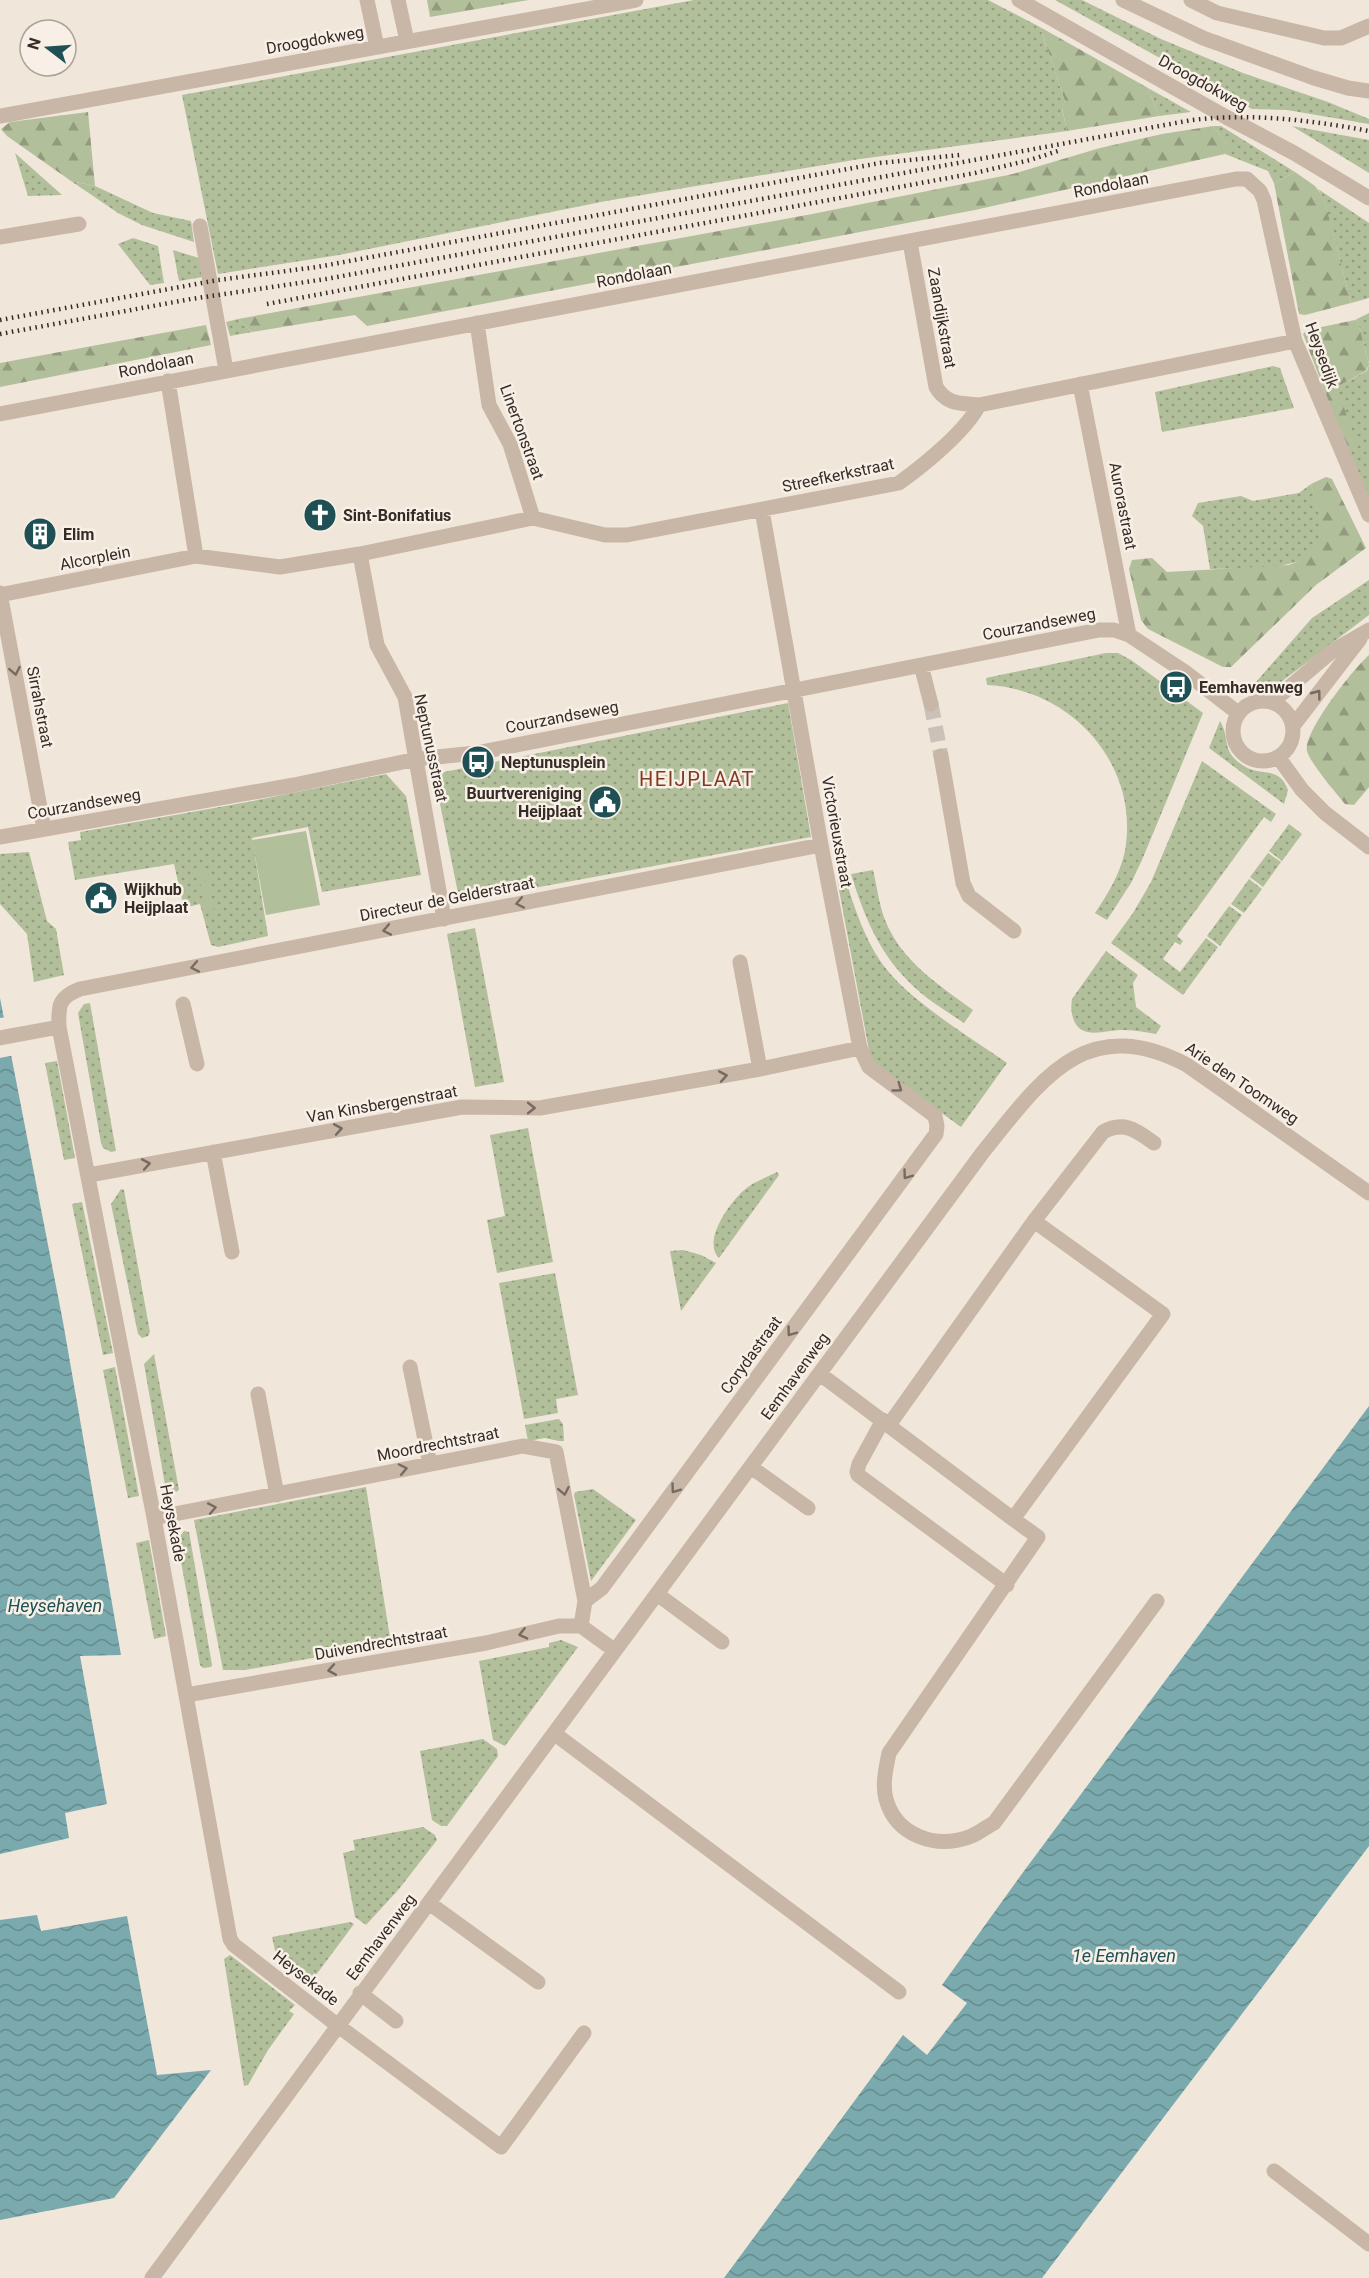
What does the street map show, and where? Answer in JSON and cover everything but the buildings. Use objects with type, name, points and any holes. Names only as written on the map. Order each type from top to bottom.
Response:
[{"type":"street","points":[[367,0],[377,47]]},
{"type":"street","points":[[398,0],[407,41]]},
{"type":"street","name":"Droogdokweg","points":[[0,116],[636,0]]},
{"type":"street","name":"Droogdokweg","points":[[1019,0],[1294,153],[1369,198]]},
{"type":"street","points":[[1123,0],[1203,38],[1314,78],[1348,88],[1369,91]]},
{"type":"street","points":[[1191,0],[1217,13],[1324,38],[1341,38],[1369,26]]},
{"type":"street","name":"Rondolaan","points":[[0,414],[1236,179],[1247,179],[1253,182],[1264,200]]},
{"type":"street","name":"Heysedijk","points":[[1264,200],[1295,341],[1369,515]]},
{"type":"street","points":[[0,237],[79,224]]},
{"type":"street","points":[[200,226],[226,370]]},
{"type":"street","name":"Zaandijkstraat","points":[[910,242],[936,387],[945,399],[955,403],[979,405]]},
{"type":"street","name":"Linertonstraat","points":[[477,323],[489,405],[510,444],[533,518]]},
{"type":"street","points":[[979,405],[1295,341]]},
{"type":"street","points":[[168,381],[196,556]]},
{"type":"street","name":"Aurorastraat","points":[[1080,384],[1130,635]]},
{"type":"street","name":"Streefkerkstraat","points":[[360,554],[533,518],[616,536],[899,483],[918,469],[973,417],[979,405]]},
{"type":"street","name":"Victorieuxstraat","points":[[762,510],[821,845],[860,1048],[869,1067],[935,1116],[938,1126]]},
{"type":"street","name":"Alcorplein","points":[[0,594],[196,556],[280,567],[360,554]]},
{"type":"street","name":"Neptunusstraat","points":[[360,554],[377,645],[405,697],[444,919]]},
{"type":"street","name":"Sirrahstraat","points":[[0,594],[44,829]]},
{"type":"street","name":"Courzandseweg","points":[[0,837],[294,785],[417,759],[476,753],[1100,630],[1114,630],[1130,635]]},
{"type":"street","points":[[1272,702],[1331,652],[1367,631]]},
{"type":"street","points":[[1293,726],[1367,631]]},
{"type":"street","points":[[1130,635],[1185,672],[1238,713]]},
{"type":"street","points":[[921,665],[930,704]]},
{"type":"street","points":[[1272,702],[1286,711],[1293,726],[1292,741],[1279,758],[1272,761],[1257,761],[1243,755],[1234,742],[1233,727],[1238,713],[1250,704],[1272,702]]},
{"type":"street","points":[[941,756],[963,883],[969,896],[1014,930]]},
{"type":"street","points":[[1279,758],[1302,790],[1325,813],[1369,847]]},
{"type":"street","name":"Directeur de Gelderstraat","points":[[80,989],[821,845]]},
{"type":"street","points":[[740,962],[760,1069]]},
{"type":"street","name":"Heysekade","points":[[80,989],[66,994],[60,1003],[59,1027],[154,1518],[230,1939],[234,1945],[337,2025],[501,2147],[584,2033]]},
{"type":"street","points":[[183,1004],[198,1064]]},
{"type":"street","points":[[0,1038],[59,1027]]},
{"type":"street","name":"Arie den Toomweg","points":[[1080,1054],[1126,1046],[1148,1049],[1172,1057],[1188,1065],[1369,1193]]},
{"type":"street","name":"Van Kinsbergenstraat","points":[[89,1175],[462,1107],[540,1108],[760,1069],[860,1048]]},
{"type":"street","name":"Eemhavenweg","points":[[152,2278],[983,1152],[1021,1104],[1052,1071],[1080,1054]]},
{"type":"street","name":"Corydastraat","points":[[585,1601],[602,1588],[936,1134],[938,1126]]},
{"type":"street","points":[[1007,1585],[858,1475],[859,1464],[886,1423],[1034,1221],[1103,1132],[1113,1127],[1124,1127],[1135,1130],[1154,1143]]},
{"type":"street","points":[[213,1152],[232,1252]]},
{"type":"street","points":[[1013,1519],[1163,1314],[1034,1221]]},
{"type":"street","points":[[410,1367],[430,1464]]},
{"type":"street","points":[[820,1374],[1038,1537],[889,1753],[884,1777],[886,1799],[893,1815],[908,1831],[925,1840],[941,1842],[969,1837],[994,1823],[1157,1601]]},
{"type":"street","points":[[258,1394],[277,1495]]},
{"type":"street","name":"Moordrechtstraat","points":[[154,1518],[523,1446],[556,1452],[585,1601],[581,1626]]},
{"type":"street","points":[[751,1467],[808,1508]]},
{"type":"street","points":[[657,1594],[722,1642]]},
{"type":"street","name":"Duivendrechtstraat","points":[[186,1695],[486,1642],[559,1626],[581,1626]]},
{"type":"street","points":[[581,1626],[615,1650]]},
{"type":"street","points":[[555,1734],[899,1992]]},
{"type":"street","points":[[429,1903],[538,1982]]},
{"type":"street","points":[[360,1994],[396,2021]]},
{"type":"street","points":[[1274,2171],[1369,2244]]},
{"type":"green space","points":[[427,0],[529,0],[430,17]]},
{"type":"green space","points":[[694,0],[988,0],[1040,27],[1065,101],[1062,109],[1067,131],[860,159],[606,201],[339,255],[218,274],[182,95]]},
{"type":"green space","points":[[1055,0],[1082,0],[1161,39],[1243,73],[1328,102],[1369,119],[1369,124],[1287,110],[1252,109]]},
{"type":"green space","points":[[1040,27],[1148,88],[1159,116],[1067,131],[1062,108],[1065,101]]},
{"type":"green space","points":[[1148,88],[1191,112],[1159,116]]},
{"type":"green space","points":[[88,112],[95,186],[71,181],[7,136],[1,129],[10,122]]},
{"type":"green space","points":[[1213,126],[1221,126],[1295,172],[1274,183],[1268,171],[1225,154],[1228,146]]},
{"type":"green space","points":[[1213,126],[1229,147],[1225,154],[975,210],[367,326],[355,315],[252,332],[238,319],[812,214],[1013,174],[1100,148],[1162,134]]},
{"type":"green space","points":[[1292,126],[1369,140],[1369,173]]},
{"type":"green space","points":[[15,153],[62,195],[28,196]]},
{"type":"green space","points":[[1295,172],[1315,186],[1324,198],[1351,303],[1305,315],[1299,314],[1274,183]]},
{"type":"green space","points":[[71,181],[95,186],[153,213],[191,221],[194,242],[142,225],[118,213]]},
{"type":"green space","points":[[1318,189],[1369,223],[1369,298],[1351,303],[1324,199]]},
{"type":"green space","points":[[133,238],[158,246],[164,283],[150,285],[118,244]]},
{"type":"green space","points":[[173,250],[199,258],[203,277],[179,281]]},
{"type":"green space","points":[[1369,313],[1369,364],[1358,322],[1355,320]]},
{"type":"green space","points":[[238,319],[252,332],[230,336],[226,322]]},
{"type":"green space","points":[[1355,320],[1358,322],[1369,364],[1366,371],[1337,387],[1355,440],[1352,448],[1346,448],[1303,334],[1307,330]]},
{"type":"green space","points":[[206,325],[211,345],[0,387],[0,363]]},
{"type":"green space","points":[[1369,364],[1369,500],[1346,448],[1337,387],[1367,371]]},
{"type":"green space","points":[[1273,366],[1280,368],[1294,408],[1162,432],[1155,392]]},
{"type":"green space","points":[[1326,477],[1332,479],[1366,548],[1316,585],[1231,667],[1223,667],[1148,629],[1141,620],[1129,569],[1132,560],[1152,558],[1167,572],[1289,565],[1304,558],[1314,550],[1319,542],[1320,522],[1311,484]]},
{"type":"green space","points":[[1311,484],[1320,516],[1322,535],[1318,548],[1308,557],[1276,566],[1210,569],[1203,526],[1192,516],[1198,503],[1241,496],[1253,501],[1299,493]]},
{"type":"green space","points":[[1369,580],[1369,615],[1281,682],[1257,691],[1250,689],[1312,618]]},
{"type":"green space","points":[[1106,653],[1118,653],[1131,660],[1203,713],[1142,860],[1131,883],[1107,920],[1095,913],[1120,868],[1125,851],[1127,819],[1122,789],[1110,762],[1094,737],[1072,717],[1047,701],[1018,690],[987,685],[986,678]]},
{"type":"green space","points":[[1369,655],[1369,787],[1354,805],[1345,804],[1313,763],[1307,751],[1308,742],[1331,701]]},
{"type":"green space","points":[[788,703],[811,837],[480,898],[458,893],[434,774]]},
{"type":"green space","points":[[1220,721],[1229,750],[1237,760],[1250,769],[1275,774],[1284,782],[1288,790],[1284,804],[1209,748]]},
{"type":"green space","points":[[1202,761],[1276,814],[1271,822],[1264,817],[1177,936],[1183,941],[1180,945],[1175,942],[1163,959],[1180,972],[1206,938],[1218,947],[1183,995],[1111,943],[1133,913],[1151,882]]},
{"type":"green space","points":[[386,774],[406,796],[421,875],[322,892],[308,827],[252,838],[268,936],[218,947],[211,945],[200,904],[184,908],[174,864],[75,880],[68,842],[81,840],[80,832]]},
{"type":"green space","points":[[1289,824],[1302,834],[1282,861],[1269,851]]},
{"type":"green space","points":[[306,831],[320,905],[266,915],[252,840]]},
{"type":"green space","points":[[29,852],[47,921],[56,929],[64,975],[34,982],[27,934],[0,904],[0,854]]},
{"type":"green space","points":[[1268,853],[1281,862],[1263,887],[1250,877]]},
{"type":"green space","points":[[207,869],[214,910],[205,911],[198,871]]},
{"type":"green space","points":[[873,870],[883,914],[892,935],[922,971],[973,1010],[964,1023],[936,1005],[917,989],[900,972],[881,947],[861,905],[851,874]]},
{"type":"green space","points":[[845,877],[865,932],[881,962],[892,976],[922,1004],[1007,1063],[961,1127],[873,1063],[837,879]]},
{"type":"green space","points":[[1249,879],[1262,889],[1244,913],[1231,904]]},
{"type":"green space","points":[[1229,906],[1242,915],[1220,946],[1207,936]]},
{"type":"green space","points":[[475,928],[504,1082],[475,1087],[447,934]]},
{"type":"green space","points":[[1106,951],[1138,975],[1133,983],[1136,1007],[1161,1026],[1156,1034],[1126,1030],[1094,1033],[1081,1030],[1076,1025],[1072,1013],[1072,999]]},
{"type":"green space","points":[[90,1003],[116,1151],[111,1152],[103,1148],[101,1143],[78,1013],[84,1004]]},
{"type":"green space","points":[[57,1061],[75,1158],[64,1160],[45,1063]]},
{"type":"green space","points":[[528,1128],[553,1262],[497,1273],[487,1220],[505,1216],[490,1135]]},
{"type":"green space","points":[[777,1172],[779,1175],[719,1258],[715,1251],[715,1233],[725,1213],[747,1188]]},
{"type":"green space","points":[[121,1189],[124,1190],[150,1332],[148,1336],[142,1338],[138,1334],[111,1204]]},
{"type":"green space","points":[[82,1202],[113,1353],[103,1355],[72,1204]]},
{"type":"green space","points":[[683,1250],[701,1255],[716,1263],[681,1311],[670,1251]]},
{"type":"green space","points":[[555,1273],[578,1395],[556,1399],[558,1413],[524,1419],[499,1283]]},
{"type":"green space","points":[[154,1354],[179,1490],[176,1492],[165,1485],[144,1364]]},
{"type":"green space","points":[[115,1367],[139,1496],[128,1498],[103,1370]]},
{"type":"green space","points":[[559,1419],[563,1424],[564,1441],[545,1438],[528,1441],[525,1425]]},
{"type":"green space","points":[[366,1487],[391,1644],[245,1670],[223,1670],[194,1520]]},
{"type":"green space","points":[[593,1489],[636,1520],[591,1581],[574,1495],[575,1492]]},
{"type":"green space","points":[[184,1531],[189,1532],[211,1667],[203,1668],[200,1665],[177,1540]]},
{"type":"green space","points":[[149,1540],[166,1636],[154,1639],[136,1543]]},
{"type":"green space","points":[[561,1640],[578,1647],[505,1746],[493,1740],[479,1661],[549,1647],[549,1643]]},
{"type":"green space","points":[[483,1739],[497,1749],[498,1756],[447,1826],[441,1826],[432,1820],[420,1751]]},
{"type":"green space","points":[[423,1827],[435,1835],[437,1840],[399,1889],[366,1925],[355,1917],[343,1853],[355,1850],[353,1840]]},
{"type":"green space","points":[[350,1922],[354,1924],[310,1983],[277,1959],[272,1937]]},
{"type":"green space","points":[[230,1955],[295,2005],[289,2011],[294,2014],[268,2050],[248,2085],[244,2086],[224,1959]]},
{"type":"water","name":"Heysehaven","points":[[0,998],[63,1322],[121,1655],[80,1656],[107,1804],[65,1813],[69,1838],[0,1854]]},
{"type":"water","name":"1e Eemhaven","points":[[1369,1406],[1369,1846],[1042,2278],[724,2278],[903,2035],[927,2055],[967,2003],[942,1985]]},
{"type":"water","points":[[37,1915],[41,1931],[127,1916],[157,2075],[211,2070],[114,2198],[0,2220],[0,1920]]},
{"type":"pier","points":[[8,1017],[15,1055],[0,1058],[0,1018]]},
{"type":"tunnel","points":[[931,704],[941,756]]},
{"type":"railway","points":[[0,334],[191,299],[326,279],[1192,120],[1237,117],[1281,119],[1369,131]]},
{"type":"railway","points":[[267,304],[975,173],[1061,150]]},
{"type":"railway","points":[[0,320],[218,280],[317,267],[880,163],[960,155]]},
{"type":"place","name":"Sint-Bonifatius","points":[[320,515]]},
{"type":"place","name":"Elim","points":[[40,534]]},
{"type":"place","name":"Eemhavenweg","points":[[1176,687]]},
{"type":"place","name":"Neptunusplein","points":[[478,762]]},
{"type":"place","name":"Buurtvereniging Heijplaat","points":[[605,802]]},
{"type":"place","name":"Wijkhub Heijplaat","points":[[101,898]]},
{"type":"district","name":"HEIJPLAAT","points":[[697,779]]}]
